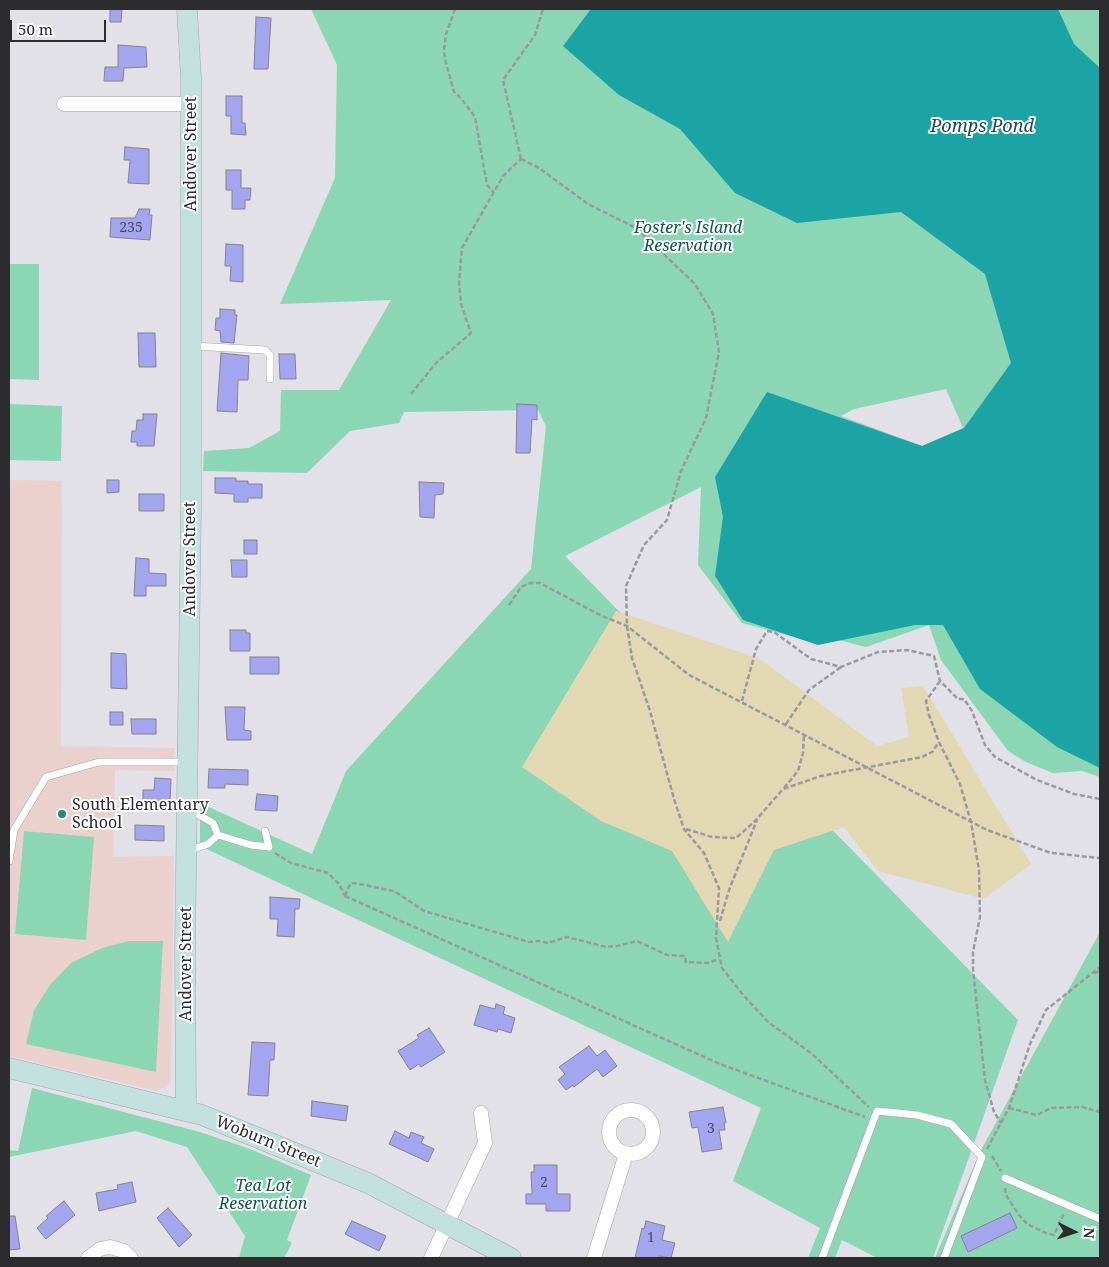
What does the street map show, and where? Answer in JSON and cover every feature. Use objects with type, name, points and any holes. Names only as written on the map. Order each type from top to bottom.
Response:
[{"type":"street","name":"Andover Street","points":[[186,1110],[191,104],[191,48],[187,9]]},
{"type":"street","points":[[64,104],[191,104]]},
{"type":"street","name":"Woburn Street","points":[[9,1068],[186,1110],[368,1183],[511,1258]]},
{"type":"street","points":[[431,1258],[485,1143],[482,1114]]},
{"type":"street","points":[[594,1258],[626,1154]]},
{"type":"street","points":[[88,1258],[100,1249],[110,1247],[124,1251],[131,1258]]},
{"type":"lane","points":[[190,346],[265,350],[270,355],[270,379]]},
{"type":"lane","points":[[9,862],[14,830],[46,777],[99,762],[188,762]]},
{"type":"lane","points":[[188,809],[204,816],[213,823],[218,835]]},
{"type":"lane","points":[[218,835],[252,845],[269,847],[265,830]]},
{"type":"lane","points":[[187,851],[208,844],[218,835]]},
{"type":"lane","points":[[822,1258],[877,1111],[917,1115],[951,1124],[982,1157],[944,1258]]},
{"type":"lane","points":[[1005,1178],[1100,1219]]},
{"type":"path","points":[[455,9],[446,34],[445,59],[454,92],[461,98],[475,118],[487,185],[494,193]]},
{"type":"path","points":[[543,9],[535,35],[503,80],[522,159],[539,168],[588,204],[636,228],[696,284],[713,314],[719,352],[706,418],[681,471],[667,520],[644,545],[626,586],[627,626],[632,658],[650,711],[684,829],[704,853],[719,888],[719,924]]},
{"type":"path","points":[[411,394],[436,362],[471,333],[461,304],[459,282],[462,248],[503,176],[522,159]]},
{"type":"path","points":[[509,605],[521,587],[530,583],[540,583],[602,616],[627,626],[690,675],[987,830],[1052,853],[1100,858]]},
{"type":"path","points":[[742,702],[756,649],[767,631],[774,632],[811,658],[841,667]]},
{"type":"path","points":[[786,724],[808,690],[841,667],[878,652],[918,652],[934,656],[940,682],[958,699],[964,699],[972,711],[985,745],[995,757],[1037,780],[1074,794],[1100,799]]},
{"type":"path","points":[[940,682],[926,701],[928,715],[960,784],[972,822],[979,870],[980,917],[972,952],[973,969],[985,1080],[994,1112],[1001,1123]]},
{"type":"path","points":[[684,829],[712,837],[736,838],[758,818],[798,771],[803,753],[804,734]]},
{"type":"path","points":[[783,789],[821,776],[922,757],[932,752],[939,742]]},
{"type":"path","points":[[758,818],[729,890],[719,924],[716,938],[722,968],[768,1022],[811,1053],[843,1081],[865,1105],[877,1111]]},
{"type":"path","points":[[266,847],[291,863],[328,873],[339,884],[345,896],[720,1064],[863,1117]]},
{"type":"path","points":[[345,896],[350,884],[354,883],[394,891],[424,911],[529,942],[539,941],[548,943],[567,937],[606,947],[637,941],[667,955],[685,956],[686,962],[708,963],[720,959]]},
{"type":"path","points":[[982,1157],[1009,1108],[1030,1044],[1046,1010],[1100,967]]},
{"type":"path","points":[[1091,974],[1100,971]]},
{"type":"path","points":[[1009,1108],[1038,1115],[1052,1108],[1083,1107],[1100,1112]]},
{"type":"path","points":[[987,1148],[1005,1178],[1006,1195],[1027,1224],[1054,1236],[1068,1205]]},
{"type":"shaded area","name":"South Elementary School","points":[[9,480],[62,481],[61,746],[174,748],[175,771],[115,770],[113,857],[174,856],[171,1079],[168,1085],[157,1091],[9,1056]]},
{"type":"green space","name":"Foster's Island Reservation","points":[[311,9],[1100,9],[1100,777],[1082,771],[1053,773],[1026,762],[1008,751],[941,660],[929,625],[866,647],[839,640],[791,636],[742,623],[698,565],[701,487],[565,556],[1018,1020],[933,1258],[877,1258],[842,1240],[835,1258],[808,1258],[820,1228],[733,1181],[761,1108],[200,846],[200,803],[312,854],[346,771],[531,569],[546,426],[538,410],[404,412],[399,423],[350,431],[307,473],[203,471],[204,451],[249,448],[280,431],[281,390],[339,390],[391,300],[280,304],[335,178],[337,65]],"holes":[[[946,389],[963,428],[922,446],[841,416],[854,409]]]},
{"type":"green space","points":[[9,264],[39,264],[39,380],[9,379]]},
{"type":"green space","points":[[9,404],[62,406],[61,461],[9,460]]},
{"type":"green space","points":[[24,831],[94,837],[86,940],[15,934]]},
{"type":"green space","points":[[1100,932],[1100,1258],[935,1258],[980,1152]]},
{"type":"green space","points":[[129,941],[163,941],[156,1072],[26,1044],[34,1010],[50,985],[71,963],[102,948]]},
{"type":"green space","name":"Tea Lot Reservation","points":[[32,1088],[200,1132],[250,1149],[311,1175],[287,1240],[292,1243],[284,1258],[239,1258],[245,1236],[187,1147],[136,1131],[9,1157],[9,1150],[18,1151]]},
{"type":"sand","points":[[616,611],[760,659],[877,746],[909,737],[901,688],[923,686],[1031,864],[984,899],[878,871],[844,827],[774,850],[728,942],[672,851],[601,821],[522,767]]},
{"type":"water","name":"Pomps Pond","points":[[591,9],[1058,9],[1074,44],[1100,68],[1100,768],[1057,747],[980,689],[943,625],[915,625],[818,645],[743,620],[715,576],[723,517],[715,477],[767,392],[922,446],[964,428],[1011,363],[985,274],[901,212],[797,223],[735,193],[680,129],[619,95],[563,46]]},
{"type":"building","points":[[110,9],[122,9],[121,22],[110,22]]},
{"type":"building","points":[[256,17],[271,18],[268,69],[254,69]]},
{"type":"building","points":[[118,45],[146,47],[147,67],[124,68],[123,81],[104,81],[105,67],[118,67]]},
{"type":"building","points":[[226,96],[242,96],[242,123],[245,123],[246,135],[231,134],[231,116],[226,116]]},
{"type":"building","points":[[125,147],[149,149],[149,184],[128,183],[130,160],[124,160]]},
{"type":"building","points":[[226,170],[241,170],[241,188],[251,188],[250,200],[245,200],[245,209],[232,209],[232,190],[226,190]]},
{"type":"building","points":[[139,209],[150,209],[149,215],[152,215],[150,240],[110,237],[111,218],[135,218]]},
{"type":"building","points":[[226,244],[243,245],[243,282],[230,281],[231,266],[225,266]]},
{"type":"building","points":[[220,309],[235,310],[235,315],[237,315],[234,343],[221,342],[220,331],[215,330],[216,318],[220,318]]},
{"type":"building","points":[[138,333],[155,333],[156,367],[139,367]]},
{"type":"building","points":[[221,353],[249,356],[248,380],[238,380],[237,412],[217,411]]},
{"type":"building","points":[[279,354],[295,354],[296,379],[280,379]]},
{"type":"building","points":[[517,404],[537,405],[537,420],[532,419],[530,453],[516,453]]},
{"type":"building","points":[[143,414],[157,414],[154,446],[137,446],[137,442],[131,442],[132,431],[136,431],[137,420],[143,420]]},
{"type":"building","points":[[215,478],[236,478],[236,481],[248,481],[248,484],[262,484],[262,498],[248,498],[248,502],[234,502],[234,494],[215,493]]},
{"type":"building","points":[[107,480],[119,480],[119,492],[107,493]]},
{"type":"building","points":[[419,482],[444,483],[443,494],[435,495],[434,518],[420,517]]},
{"type":"building","points":[[139,494],[164,494],[164,511],[139,511]]},
{"type":"building","points":[[244,540],[257,540],[257,554],[244,554]]},
{"type":"building","points":[[136,558],[149,559],[149,573],[166,574],[166,586],[146,586],[146,596],[134,596]]},
{"type":"building","points":[[231,560],[247,560],[247,577],[232,577]]},
{"type":"building","points":[[230,630],[246,630],[246,633],[250,633],[250,651],[230,651]]},
{"type":"building","points":[[111,653],[126,654],[127,689],[111,688]]},
{"type":"building","points":[[250,657],[279,657],[279,674],[250,674]]},
{"type":"building","points":[[225,707],[245,707],[244,730],[251,731],[251,740],[227,740]]},
{"type":"building","points":[[110,712],[123,712],[123,725],[110,725]]},
{"type":"building","points":[[131,719],[156,719],[156,734],[132,734]]},
{"type":"building","points":[[209,769],[248,770],[248,785],[225,784],[225,788],[208,788]]},
{"type":"building","points":[[155,778],[171,779],[170,803],[143,801],[143,790],[154,790]]},
{"type":"building","points":[[257,794],[278,796],[277,811],[255,810]]},
{"type":"building","points":[[135,825],[164,826],[164,841],[135,840]]},
{"type":"building","points":[[270,897],[300,899],[299,909],[295,909],[294,937],[277,936],[278,919],[270,919]]},
{"type":"building","points":[[496,1004],[505,1007],[503,1014],[515,1018],[511,1033],[498,1029],[497,1032],[474,1025],[480,1005],[495,1009]]},
{"type":"building","points":[[429,1028],[445,1052],[421,1067],[419,1064],[410,1070],[398,1051],[419,1038],[417,1035]]},
{"type":"building","points":[[252,1042],[275,1043],[274,1060],[270,1060],[268,1096],[248,1095]]},
{"type":"building","points":[[589,1046],[597,1056],[605,1050],[617,1066],[603,1077],[597,1069],[574,1087],[573,1085],[566,1090],[558,1080],[565,1074],[559,1067]]},
{"type":"building","points":[[312,1101],[348,1106],[346,1121],[311,1116]]},
{"type":"building","points":[[723,1107],[726,1123],[724,1123],[725,1130],[719,1130],[722,1149],[702,1152],[698,1127],[692,1128],[689,1112]]},
{"type":"building","points":[[395,1131],[409,1138],[411,1132],[424,1137],[421,1143],[434,1149],[428,1162],[389,1144]]},
{"type":"building","points":[[534,1165],[557,1165],[557,1194],[570,1194],[570,1211],[546,1211],[546,1204],[526,1204],[526,1194],[532,1194],[531,1172],[534,1172]]},
{"type":"building","points":[[132,1182],[136,1202],[99,1211],[96,1193],[118,1189],[117,1185]]},
{"type":"building","points":[[64,1201],[75,1215],[46,1239],[37,1228],[48,1218],[46,1216]]},
{"type":"building","points":[[168,1208],[192,1235],[179,1247],[157,1218]]},
{"type":"building","points":[[1010,1213],[1017,1228],[968,1252],[961,1236]]},
{"type":"building","points":[[9,1216],[15,1216],[20,1249],[9,1250]]},
{"type":"building","points":[[352,1221],[386,1236],[379,1251],[345,1234]]},
{"type":"building","points":[[646,1221],[665,1226],[662,1240],[675,1243],[671,1258],[659,1256],[658,1258],[635,1258],[642,1228],[644,1229]]},
{"type":"place","name":"South Elementary School","points":[[62,814]]}]
